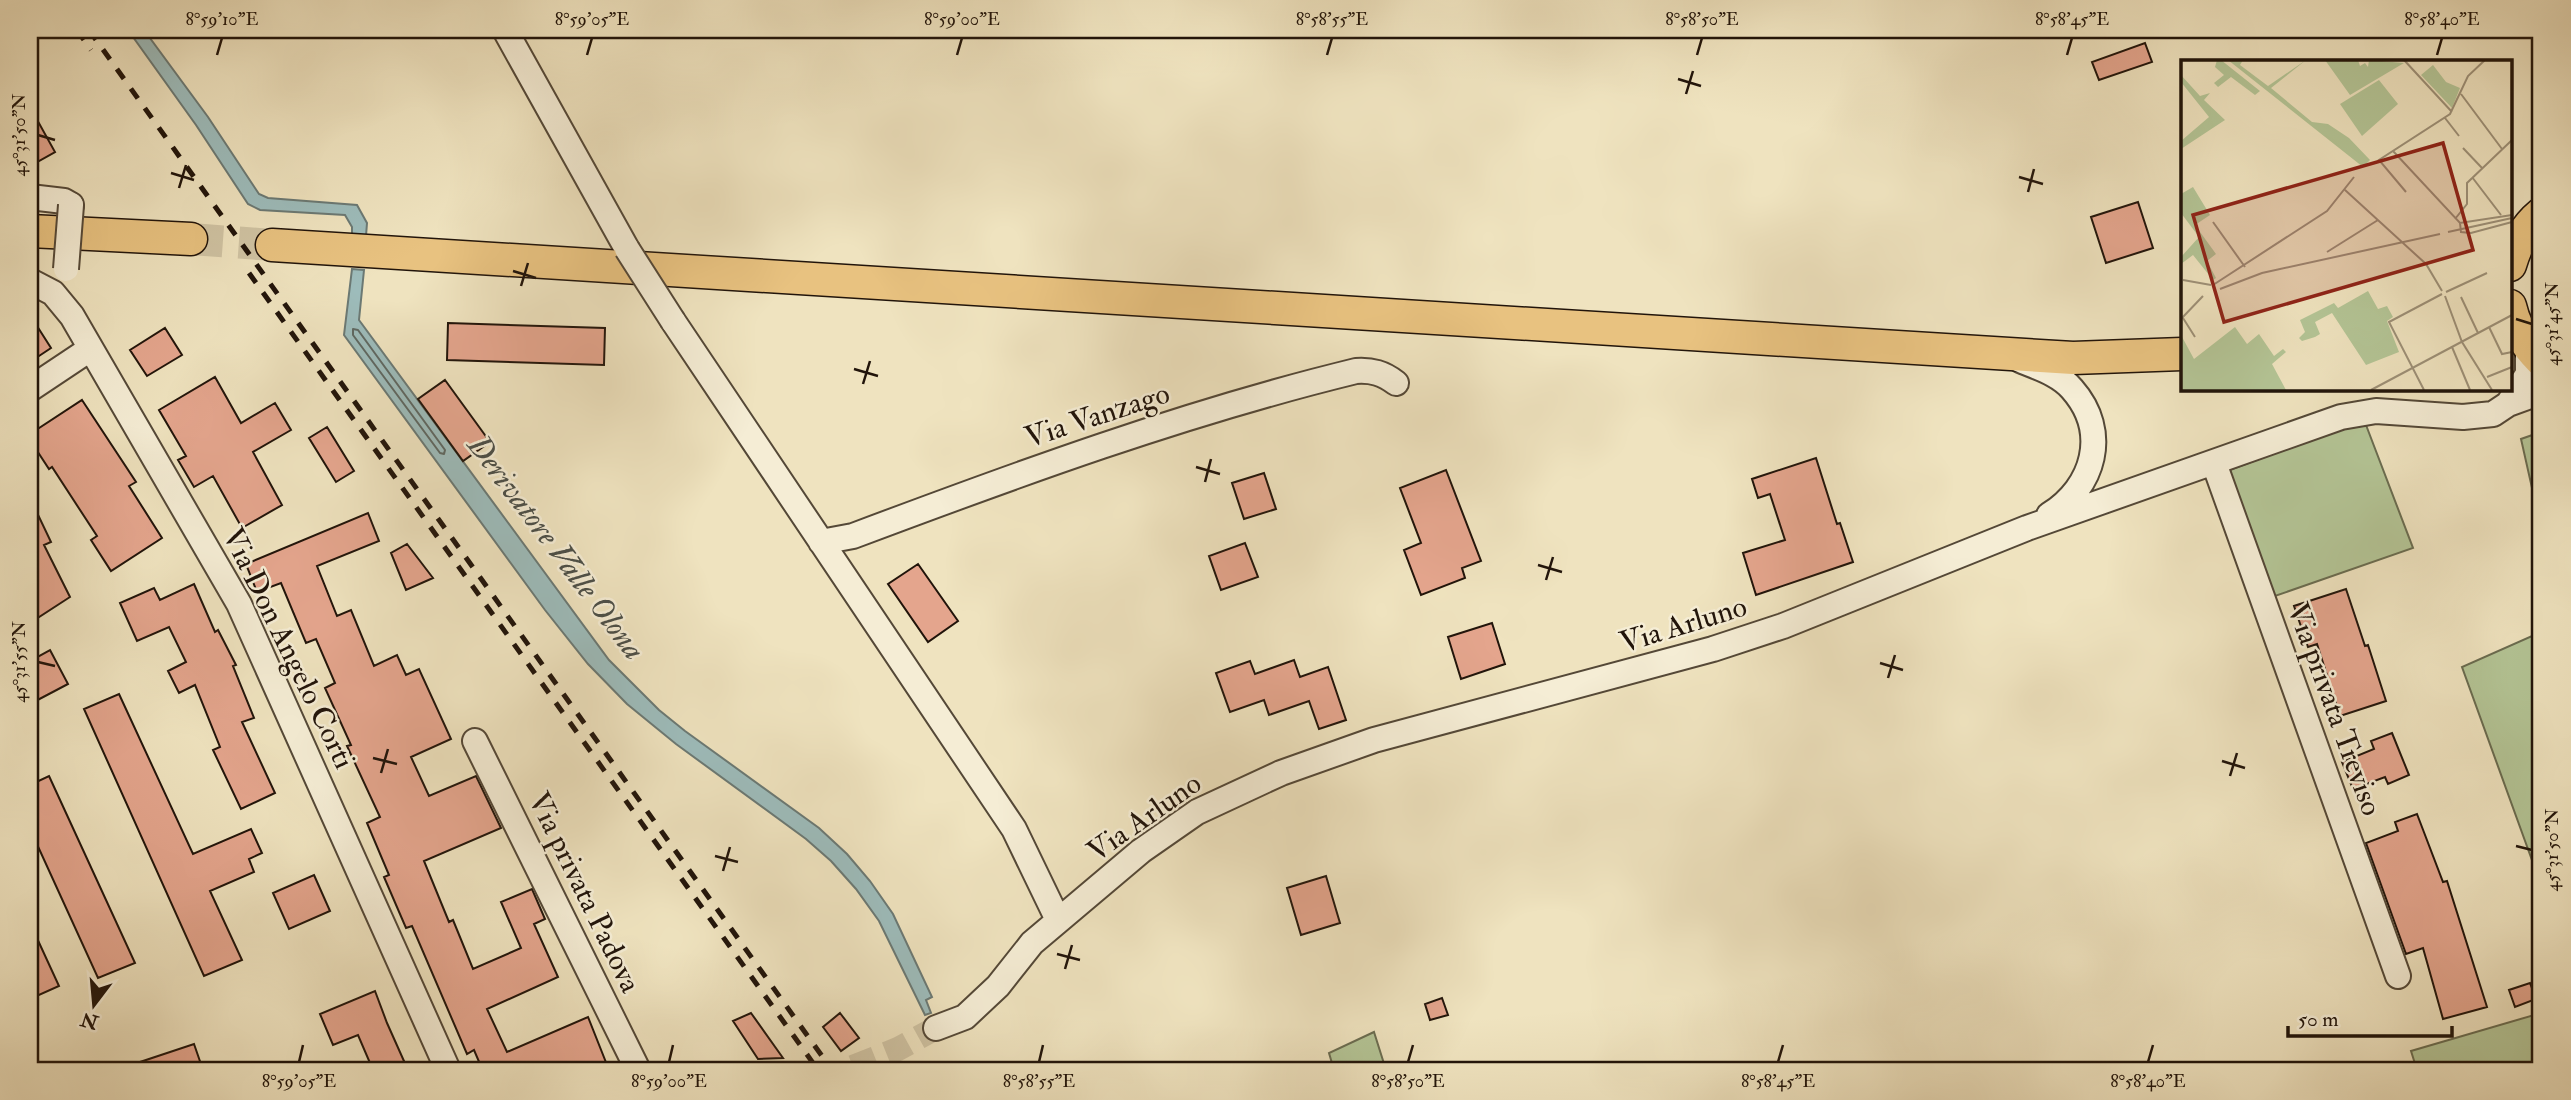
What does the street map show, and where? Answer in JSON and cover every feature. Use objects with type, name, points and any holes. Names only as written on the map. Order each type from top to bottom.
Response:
[{"type":"main road","points":[[2512,224],[2541,212]]},
{"type":"main road","points":[[2512,259],[2517,244],[2541,212]]},
{"type":"main road","points":[[30,231],[191,239]]},
{"type":"main road","points":[[272,245],[2073,358],[2181,354]]},
{"type":"street","points":[[505,30],[627,248],[673,321],[1014,829],[1058,920]]},
{"type":"street","points":[[30,197],[64,201],[71,205],[66,270],[57,280],[53,293]]},
{"type":"street","name":"Via Don Angelo Corti","points":[[30,281],[53,293],[72,316],[240,604],[448,1070]]},
{"type":"street","points":[[2508,404],[2528,374],[2521,331]]},
{"type":"street","points":[[30,388],[90,348]]},
{"type":"street","points":[[2005,353],[2055,375],[2063,382],[2084,405],[2094,444],[2091,465],[2070,500],[2027,528]]},
{"type":"street","name":"Via Vanzago","points":[[821,542],[853,536],[1055,460],[1282,389],[1368,370],[1384,374],[1396,383]]},
{"type":"street","name":"Via Arluno","points":[[936,1028],[965,1017],[998,986],[1032,943],[1141,851],[1197,813],[1281,773],[1374,740],[1713,649],[1783,626],[2027,528],[2341,417],[2376,411],[2463,417],[2493,414],[2508,404],[2541,392]]},
{"type":"street","name":"Via privata Treviso","points":[[2214,463],[2398,976]]},
{"type":"street","name":"Via privata Padova","points":[[475,741],[638,1070]]},
{"type":"green space","points":[[2366,425],[2413,548],[2272,597],[2227,471],[2334,431]]},
{"type":"green space","points":[[2541,432],[2541,528],[2521,439]]},
{"type":"green space","points":[[2541,632],[2541,885],[2462,667]]},
{"type":"green space","points":[[2541,1013],[2541,1070],[2417,1070],[2411,1051]]},
{"type":"green space","points":[[1374,1032],[1386,1070],[1334,1070],[1329,1053]]},
{"type":"water","points":[[128,30],[144,30],[208,117],[259,194],[268,198],[357,205],[367,223],[366,236],[352,235],[352,227],[345,215],[260,210],[248,204]]},
{"type":"water","points":[[352,269],[364,270],[359,320],[609,660],[659,710],[819,828],[847,854],[893,914],[932,997],[926,1000],[931,1013],[925,1015],[879,921],[831,861],[806,839],[676,744],[627,704],[588,664],[545,610],[344,335]]},
{"type":"building","points":[[2145,43],[2152,62],[2099,80],[2092,62]]},
{"type":"building","points":[[30,107],[55,152],[30,166]]},
{"type":"building","points":[[2138,202],[2153,248],[2106,263],[2091,217]]},
{"type":"building","points":[[30,315],[51,348],[30,362]]},
{"type":"building","points":[[448,323],[605,328],[604,365],[447,360]]},
{"type":"building","points":[[165,328],[182,355],[147,376],[130,350]]},
{"type":"building","points":[[215,377],[241,423],[275,403],[291,430],[253,452],[282,505],[242,528],[213,476],[194,487],[178,460],[186,456],[159,410]]},
{"type":"building","points":[[445,380],[490,442],[463,461],[418,399]]},
{"type":"building","points":[[82,400],[136,482],[129,486],[162,538],[111,571],[91,540],[97,536],[52,467],[49,469],[30,440],[30,434]]},
{"type":"building","points":[[327,427],[354,471],[336,482],[309,438]]},
{"type":"building","points":[[1816,458],[1837,524],[1840,523],[1853,562],[1756,595],[1743,553],[1785,540],[1770,494],[1758,498],[1752,479]]},
{"type":"building","points":[[1446,470],[1481,561],[1462,568],[1465,578],[1421,595],[1404,550],[1421,543],[1400,488]]},
{"type":"building","points":[[1264,473],[1276,509],[1244,519],[1232,483]]},
{"type":"building","points":[[30,498],[51,542],[44,545],[70,597],[36,619],[30,606]]},
{"type":"building","points":[[368,513],[379,541],[317,566],[337,616],[351,610],[374,666],[397,655],[406,675],[419,669],[451,739],[411,757],[429,796],[476,776],[501,828],[424,861],[449,922],[453,920],[473,969],[521,948],[501,902],[532,889],[545,919],[534,924],[558,977],[487,1009],[507,1052],[588,1017],[609,1070],[465,1070],[480,1064],[474,1050],[467,1054],[412,926],[406,928],[384,877],[389,875],[367,823],[380,817],[347,746],[351,745],[325,688],[335,683],[316,639],[306,643],[281,583],[257,592],[246,564]]},
{"type":"building","points":[[1245,543],[1258,577],[1221,590],[1209,556]]},
{"type":"building","points":[[407,544],[433,578],[406,590],[391,553]]},
{"type":"building","points":[[918,564],[958,621],[928,642],[888,584]]},
{"type":"building","points":[[194,584],[215,632],[218,630],[236,665],[233,666],[254,718],[242,722],[275,793],[241,809],[213,750],[220,747],[195,685],[179,693],[168,671],[186,662],[169,627],[137,641],[120,603],[154,588],[160,600]]},
{"type":"building","points":[[2346,589],[2386,701],[2340,716],[2317,644],[2308,647],[2294,606]]},
{"type":"building","points":[[1492,623],[1505,664],[1461,679],[1448,637]]},
{"type":"building","points":[[50,650],[68,684],[30,704],[30,661]]},
{"type":"building","points":[[1294,660],[1300,677],[1328,667],[1346,720],[1319,729],[1309,701],[1269,715],[1264,700],[1230,712],[1216,673],[1250,661],[1255,674]]},
{"type":"building","points":[[119,694],[193,854],[251,829],[262,853],[249,859],[254,872],[210,891],[242,960],[204,976],[84,709]]},
{"type":"building","points":[[2392,733],[2409,775],[2388,784],[2385,777],[2353,789],[2342,762],[2374,749],[2371,741]]},
{"type":"building","points":[[49,776],[135,963],[98,978],[30,829],[30,785]]},
{"type":"building","points":[[2417,814],[2443,882],[2447,881],[2487,1007],[2443,1019],[2423,948],[2406,954],[2366,843],[2398,831],[2395,822]]},
{"type":"building","points":[[314,875],[330,911],[289,929],[273,893]]},
{"type":"building","points":[[1326,876],[1340,923],[1301,935],[1287,888]]},
{"type":"building","points":[[30,923],[59,986],[30,999]]},
{"type":"building","points":[[2530,983],[2536,999],[2515,1007],[2509,990]]},
{"type":"building","points":[[375,991],[408,1070],[373,1070],[358,1035],[333,1045],[320,1014]]},
{"type":"building","points":[[1442,998],[1448,1015],[1430,1020],[1425,1004]]},
{"type":"building","points":[[751,1013],[783,1058],[758,1059],[733,1021]]},
{"type":"building","points":[[840,1013],[859,1038],[841,1051],[823,1027]]},
{"type":"building","points":[[194,1044],[203,1070],[126,1070],[125,1067]]},
{"type":"tunnel","points":[[191,239],[272,245]]},
{"type":"tunnel","points":[[853,1067],[898,1049],[936,1028]]},
{"type":"railway","points":[[77,30],[91,50]]},
{"type":"railway","points":[[89,30],[832,1070]]},
{"type":"railway","points":[[249,273],[818,1070]]},
{"type":"water label","name":"Derivatore Valle Olona","points":[[557,547]]}]
